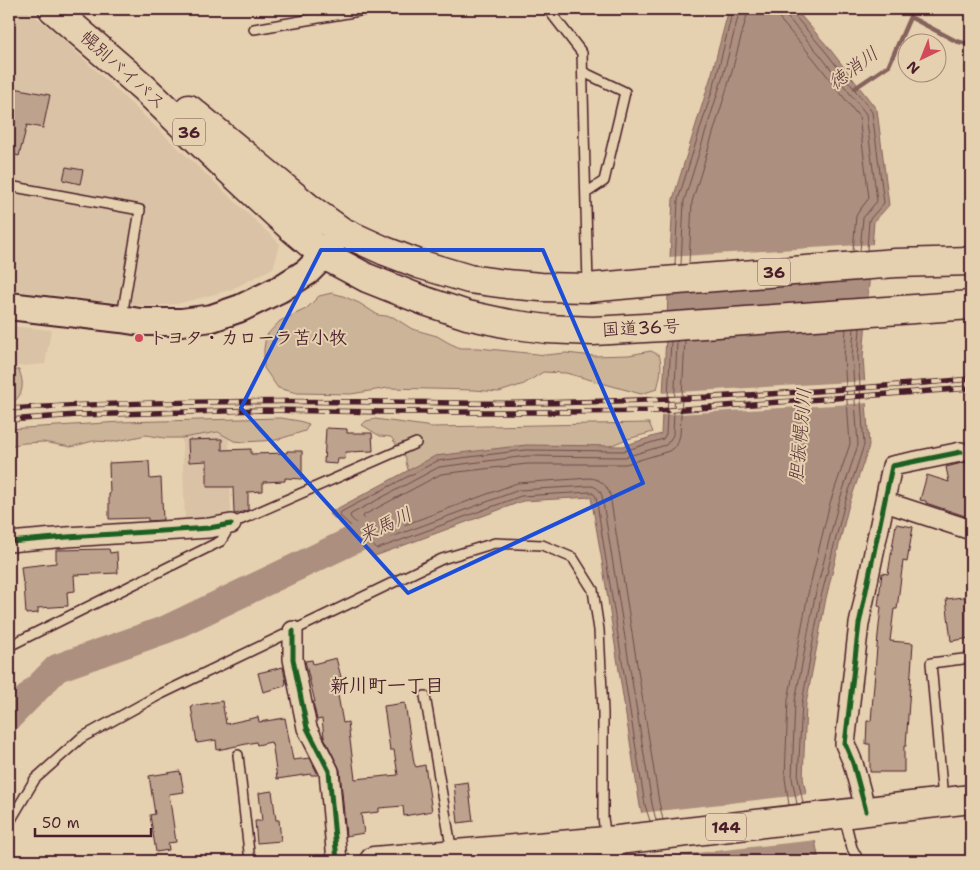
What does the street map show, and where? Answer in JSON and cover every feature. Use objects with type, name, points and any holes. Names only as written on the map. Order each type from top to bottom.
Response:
[{"type":"main road","name":"幌別バイパス","points":[[53,9],[144,88],[226,167],[324,255]]},
{"type":"main road","name":"幌別バイパス","points":[[66,9],[310,209],[341,231]]},
{"type":"main road","points":[[9,306],[121,318],[140,322],[182,322],[212,318],[241,308],[280,289],[307,272],[324,255],[341,231]]},
{"type":"main road","name":"36","points":[[341,231],[410,261],[469,279],[532,286],[588,288],[896,263],[971,260]]},
{"type":"main road","name":"国道36号","points":[[324,255],[367,278],[467,315],[509,324],[547,329],[593,331],[971,305]]},
{"type":"main road","name":"144","points":[[374,861],[612,847],[848,813],[971,799]]},
{"type":"street","points":[[848,813],[853,763],[845,744],[859,624],[892,466],[961,452]]},
{"type":"street","points":[[885,502],[971,530]]},
{"type":"street","points":[[9,542],[209,528],[232,524]]},
{"type":"street","points":[[293,631],[293,659],[307,728],[329,772],[337,861]]},
{"type":"lane","points":[[254,29],[371,9]]},
{"type":"lane","points":[[548,9],[582,53],[588,288]]},
{"type":"lane","points":[[583,72],[625,92],[604,181],[586,193]]},
{"type":"lane","points":[[9,186],[140,210],[121,318]]},
{"type":"lane","points":[[9,646],[221,541],[232,524],[416,443]]},
{"type":"lane","points":[[9,823],[35,779],[80,738],[159,695],[442,559],[495,543],[542,545],[573,558],[593,590],[599,630],[603,713],[603,818],[612,847]]},
{"type":"lane","points":[[944,802],[931,663],[971,658]]},
{"type":"lane","points":[[425,696],[441,858]]},
{"type":"lane","points":[[238,755],[250,861]]},
{"type":"lane","points":[[848,813],[852,848],[859,861]]},
{"type":"highlighted area","points":[[321,250],[543,250],[643,483],[408,593],[241,408]]},
{"type":"shaded area","points":[[9,9],[27,10],[58,35],[280,244],[273,268],[230,290],[177,304],[149,306],[9,290]]},
{"type":"shaded area","points":[[332,293],[359,303],[378,315],[393,317],[412,329],[437,336],[460,348],[479,348],[546,355],[566,353],[594,356],[629,355],[651,351],[659,355],[661,363],[657,389],[641,394],[566,373],[543,372],[524,384],[499,392],[388,388],[351,394],[297,393],[278,388],[264,368],[266,336],[280,321],[306,309],[319,296]]},
{"type":"shaded area","points":[[9,326],[51,330],[45,364],[9,367]]},
{"type":"shaded area","points":[[9,370],[19,370],[22,390],[14,402],[9,405]]},
{"type":"shaded area","points":[[281,418],[309,424],[305,431],[276,440],[234,441],[218,432],[182,438],[146,435],[113,442],[93,441],[71,447],[43,442],[9,446],[9,429],[121,422]]},
{"type":"shaded area","points":[[375,419],[433,427],[649,423],[653,432],[624,440],[593,453],[410,477],[406,458],[391,437],[380,436],[362,425],[366,421]]},
{"type":"shaded area","points":[[182,433],[229,434],[231,518],[185,523]]},
{"type":"water","name":"胆振幌別川","points":[[729,9],[795,9],[829,48],[877,110],[889,205],[874,222],[863,357],[869,446],[848,508],[826,598],[806,704],[803,778],[819,861],[655,861],[640,806],[591,497],[523,501],[375,556],[329,513],[435,456],[526,445],[623,446],[661,434],[673,199],[712,73]]},
{"type":"pier","points":[[875,244],[872,277],[666,291],[668,257]]},
{"type":"pier","points":[[867,381],[869,403],[660,415],[661,393]]},
{"type":"pier","points":[[809,794],[817,840],[651,858],[640,813]]},
{"type":"building","points":[[9,87],[50,95],[43,128],[27,125],[19,156],[9,153]]},
{"type":"building","points":[[66,167],[83,170],[80,184],[63,180]]},
{"type":"building","points":[[326,428],[347,429],[347,433],[372,433],[373,451],[346,452],[345,459],[338,459],[337,464],[324,463]]},
{"type":"building","points":[[222,439],[222,450],[251,449],[251,454],[302,451],[302,479],[285,478],[285,481],[263,482],[263,491],[248,492],[248,510],[234,513],[233,487],[207,487],[207,461],[189,462],[188,440]]},
{"type":"building","points":[[149,461],[150,479],[161,478],[163,520],[148,521],[148,518],[109,519],[109,463]]},
{"type":"building","points":[[966,462],[971,491],[971,518],[920,500],[927,475],[949,482],[946,467]]},
{"type":"building","points":[[896,524],[913,527],[907,562],[903,561],[897,609],[894,609],[890,641],[913,643],[906,746],[904,746],[904,772],[870,772],[870,744],[866,744],[867,721],[871,721],[881,607],[878,606],[882,573],[888,574]]},
{"type":"building","points":[[109,549],[110,553],[117,552],[118,573],[74,575],[75,591],[67,592],[68,606],[38,608],[38,613],[26,614],[21,567],[56,563],[56,550]]},
{"type":"building","points":[[971,596],[971,638],[951,641],[946,599]]},
{"type":"building","points":[[336,658],[341,677],[335,679],[343,723],[348,722],[355,779],[398,775],[394,750],[390,750],[384,706],[405,703],[414,763],[416,767],[425,765],[432,811],[404,816],[403,806],[379,808],[379,812],[361,814],[364,833],[346,836],[340,770],[324,737],[322,719],[317,720],[313,702],[315,702],[305,661],[312,660],[313,664]]},
{"type":"building","points":[[283,667],[285,686],[263,692],[258,673]]},
{"type":"building","points":[[222,701],[226,724],[258,717],[259,722],[285,718],[293,760],[310,758],[318,775],[311,774],[277,779],[271,742],[257,745],[256,742],[217,750],[216,740],[197,743],[191,706]]},
{"type":"building","points":[[180,771],[184,792],[169,794],[176,842],[168,843],[169,850],[156,852],[150,815],[155,814],[149,776]]},
{"type":"building","points":[[468,782],[473,821],[458,823],[454,784]]},
{"type":"building","points":[[272,791],[276,820],[279,820],[281,841],[257,843],[255,821],[262,821],[259,793]]},
{"type":"waterway","name":"徳消川","points":[[855,88],[889,65],[910,17],[956,41],[971,45]]},
{"type":"waterway","name":"来馬川","points":[[9,717],[57,668],[167,629],[391,522]]},
{"type":"railway","points":[[9,409],[195,402],[582,402],[804,392],[971,379]]},
{"type":"railway","points":[[9,420],[77,415],[265,410],[383,412],[657,411],[971,388]]},
{"type":"cycle path","points":[[866,811],[853,763],[845,744],[859,624],[892,466],[961,452]]},
{"type":"cycle path","points":[[9,542],[209,528],[231,524]]},
{"type":"cycle path","points":[[293,631],[293,659],[307,728],[329,771],[337,861]]},
{"type":"place","name":"トヨタ・カローラ苫小牧","points":[[139,338]]},
{"type":"district","name":"新川町一丁目","points":[[387,685]]}]
